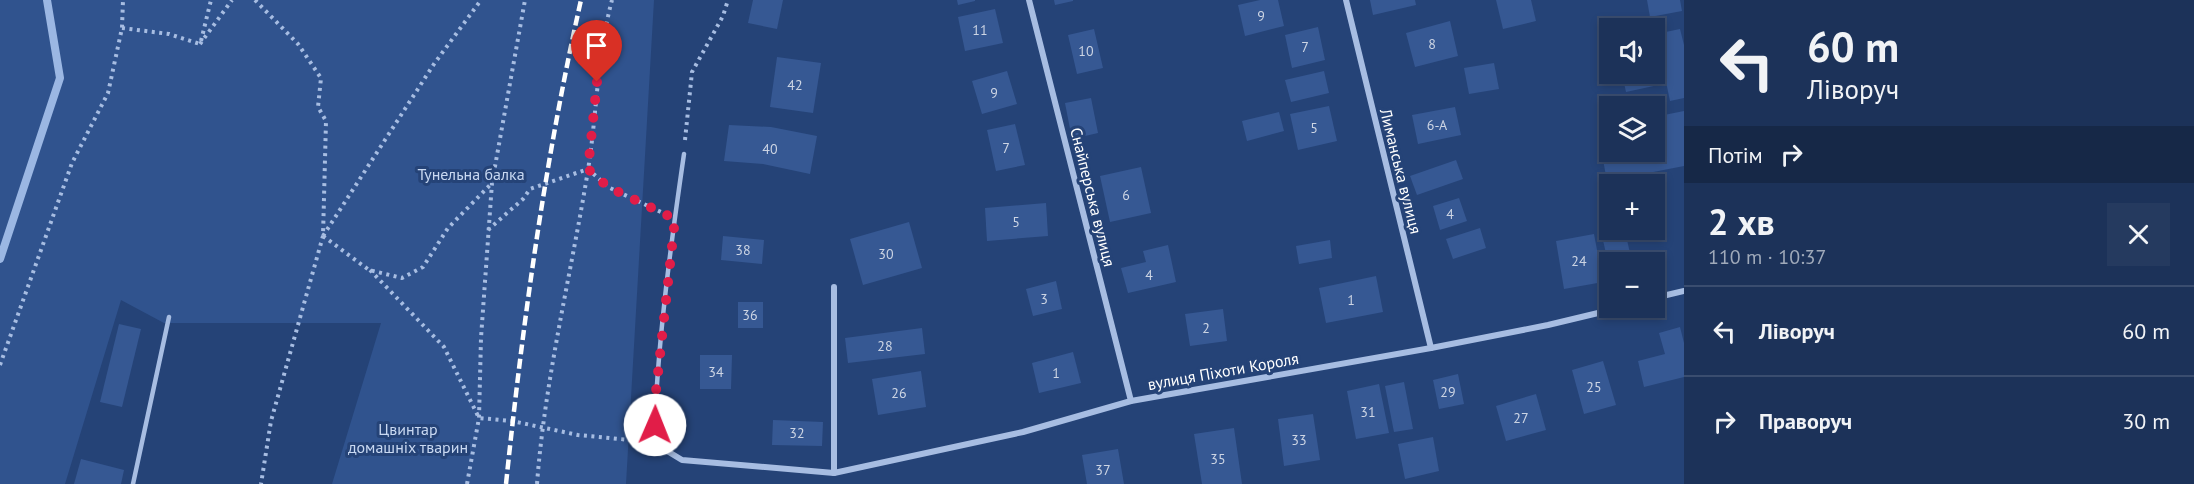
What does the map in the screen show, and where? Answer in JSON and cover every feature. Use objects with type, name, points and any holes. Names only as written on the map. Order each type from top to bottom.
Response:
[{"type":"street","name":"Снайперська вулиця","points":[[1029,0],[1131,401]]},
{"type":"street","name":"Лиманська вулиця","points":[[1346,0],[1431,348]]},
{"type":"street","points":[[834,287],[834,472]]},
{"type":"street","points":[[1665,295],[1684,291]]},
{"type":"street","name":"вулиця Піхоти Короля","points":[[654,443],[682,460],[834,472],[1023,432],[1131,401],[1431,348],[1599,313]]},
{"type":"lane","points":[[654,443],[656,391],[684,154]]},
{"type":"lane","points":[[133,484],[169,317]]},
{"type":"path","points":[[0,365],[72,163],[108,93],[122,28],[123,0]]},
{"type":"path","points":[[200,44],[211,0]]},
{"type":"path","points":[[200,44],[232,0]]},
{"type":"path","points":[[255,0],[298,44],[321,78],[318,107],[326,121],[322,236],[271,421],[261,484]]},
{"type":"path","points":[[322,236],[434,64],[481,0]]},
{"type":"path","points":[[467,484],[479,418],[481,338],[492,183],[525,0]]},
{"type":"path","points":[[537,484],[541,427],[588,169],[602,38],[612,0]]},
{"type":"path","points":[[684,154],[692,72],[723,16],[728,0]]},
{"type":"path","points":[[122,28],[169,34],[200,44]]},
{"type":"path","points":[[488,230],[523,199],[530,189],[588,169]]},
{"type":"path","points":[[588,169],[608,187],[675,219]]},
{"type":"path","points":[[369,270],[402,278],[423,267],[448,228],[492,183]]},
{"type":"path","points":[[322,236],[369,270],[444,347],[479,418]]},
{"type":"path","points":[[479,418],[578,435],[654,443]]},
{"type":"green space","name":"Тунельна балка","points":[[0,0],[654,0],[626,484],[332,484],[381,323],[164,323],[121,300],[65,484],[0,484]]},
{"type":"building","points":[[753,0],[783,0],[777,29],[748,23]]},
{"type":"building","points":[[957,0],[975,0],[975,1],[958,5]]},
{"type":"building","points":[[1054,0],[1073,0],[1073,1],[1055,5]]},
{"type":"building","points":[[1260,0],[1278,0],[1284,26],[1245,36],[1238,5]]},
{"type":"building","points":[[1370,0],[1415,0],[1416,5],[1373,15]]},
{"type":"building","points":[[1496,0],[1531,0],[1536,21],[1503,29]]},
{"type":"building","points":[[1647,0],[1680,0],[1682,11],[1650,17]]},
{"type":"building","points":[[995,9],[1003,43],[965,51],[958,17]]},
{"type":"building","points":[[1450,21],[1458,56],[1415,67],[1406,33]]},
{"type":"building","points":[[1318,27],[1325,60],[1292,68],[1285,35]]},
{"type":"building","points":[[1094,29],[1103,68],[1077,74],[1068,35]]},
{"type":"building","points":[[1680,29],[1684,45],[1684,98],[1670,101],[1665,77],[1665,32]]},
{"type":"building","points":[[777,57],[821,63],[813,113],[770,107]]},
{"type":"building","points":[[1494,63],[1499,89],[1469,94],[1464,68]]},
{"type":"building","points":[[1007,71],[1017,104],[982,114],[972,81]]},
{"type":"building","points":[[1324,71],[1329,93],[1291,102],[1285,80]]},
{"type":"building","points":[[1624,84],[1663,84],[1626,92]]},
{"type":"building","points":[[1091,98],[1098,133],[1072,139],[1065,103]]},
{"type":"building","points":[[1329,106],[1337,141],[1298,150],[1290,114]]},
{"type":"building","points":[[1455,107],[1461,135],[1418,144],[1412,115]]},
{"type":"building","points":[[1684,111],[1684,166],[1643,174],[1606,174],[1603,162],[1665,162],[1665,115]]},
{"type":"building","points":[[1279,112],[1284,131],[1247,141],[1242,121]]},
{"type":"building","points":[[1015,124],[1025,165],[996,171],[987,130]]},
{"type":"building","points":[[729,125],[771,127],[817,136],[810,174],[763,164],[724,161]]},
{"type":"building","points":[[1456,160],[1463,179],[1417,195],[1410,176]]},
{"type":"building","points":[[1141,167],[1151,213],[1110,222],[1100,176]]},
{"type":"building","points":[[1459,198],[1467,221],[1440,230],[1433,206]]},
{"type":"building","points":[[1046,203],[1048,236],[987,241],[985,208]]},
{"type":"building","points":[[909,222],[922,268],[863,285],[850,239]]},
{"type":"building","points":[[1480,228],[1486,248],[1453,259],[1446,239]]},
{"type":"building","points":[[1594,234],[1599,261],[1599,283],[1564,289],[1556,241]]},
{"type":"building","points":[[723,236],[764,240],[762,264],[721,260]]},
{"type":"building","points":[[1330,240],[1332,258],[1299,264],[1296,246]]},
{"type":"building","points":[[1603,240],[1627,240],[1630,252],[1606,252]]},
{"type":"building","points":[[1168,245],[1176,282],[1128,293],[1121,268],[1146,262],[1143,251]]},
{"type":"building","points":[[1376,276],[1383,312],[1326,323],[1319,288]]},
{"type":"building","points":[[1056,281],[1062,309],[1033,316],[1026,289]]},
{"type":"building","points":[[738,302],[763,302],[763,328],[738,328]]},
{"type":"building","points":[[1223,309],[1227,341],[1190,346],[1185,314]]},
{"type":"building","points":[[119,324],[141,329],[122,407],[100,402]]},
{"type":"building","points":[[1680,327],[1684,343],[1684,377],[1644,387],[1638,361],[1665,354],[1659,333]]},
{"type":"building","points":[[922,328],[925,354],[848,363],[845,338]]},
{"type":"building","points":[[1073,352],[1081,383],[1039,393],[1032,363]]},
{"type":"building","points":[[700,355],[732,355],[731,389],[700,389]]},
{"type":"building","points":[[1603,361],[1616,405],[1584,414],[1572,370]]},
{"type":"building","points":[[921,371],[926,407],[878,415],[872,379]]},
{"type":"building","points":[[1458,374],[1464,404],[1439,409],[1433,380]]},
{"type":"building","points":[[1404,382],[1413,429],[1394,432],[1385,386]]},
{"type":"building","points":[[1379,384],[1389,433],[1356,439],[1347,391]]},
{"type":"building","points":[[1536,394],[1546,430],[1506,441],[1496,406]]},
{"type":"building","points":[[1313,414],[1320,460],[1284,466],[1278,419]]},
{"type":"building","points":[[773,420],[823,422],[822,446],[772,445]]},
{"type":"building","points":[[1234,428],[1242,484],[1202,484],[1194,434]]},
{"type":"building","points":[[1433,437],[1439,471],[1405,479],[1398,444]]},
{"type":"building","points":[[1118,449],[1124,484],[1087,484],[1082,455]]},
{"type":"building","points":[[81,459],[124,470],[121,484],[74,484]]},
{"type":"waterway","points":[[0,259],[60,78],[47,0]]},
{"type":"railway","points":[[506,484],[536,241],[556,120],[581,0]]},
{"type":"route","points":[[597,82],[588,169],[608,187],[675,219],[669,253],[655,425]]},
{"type":"park label","name":"Цвинтар домашніх тварин","points":[[408,438]]}]
